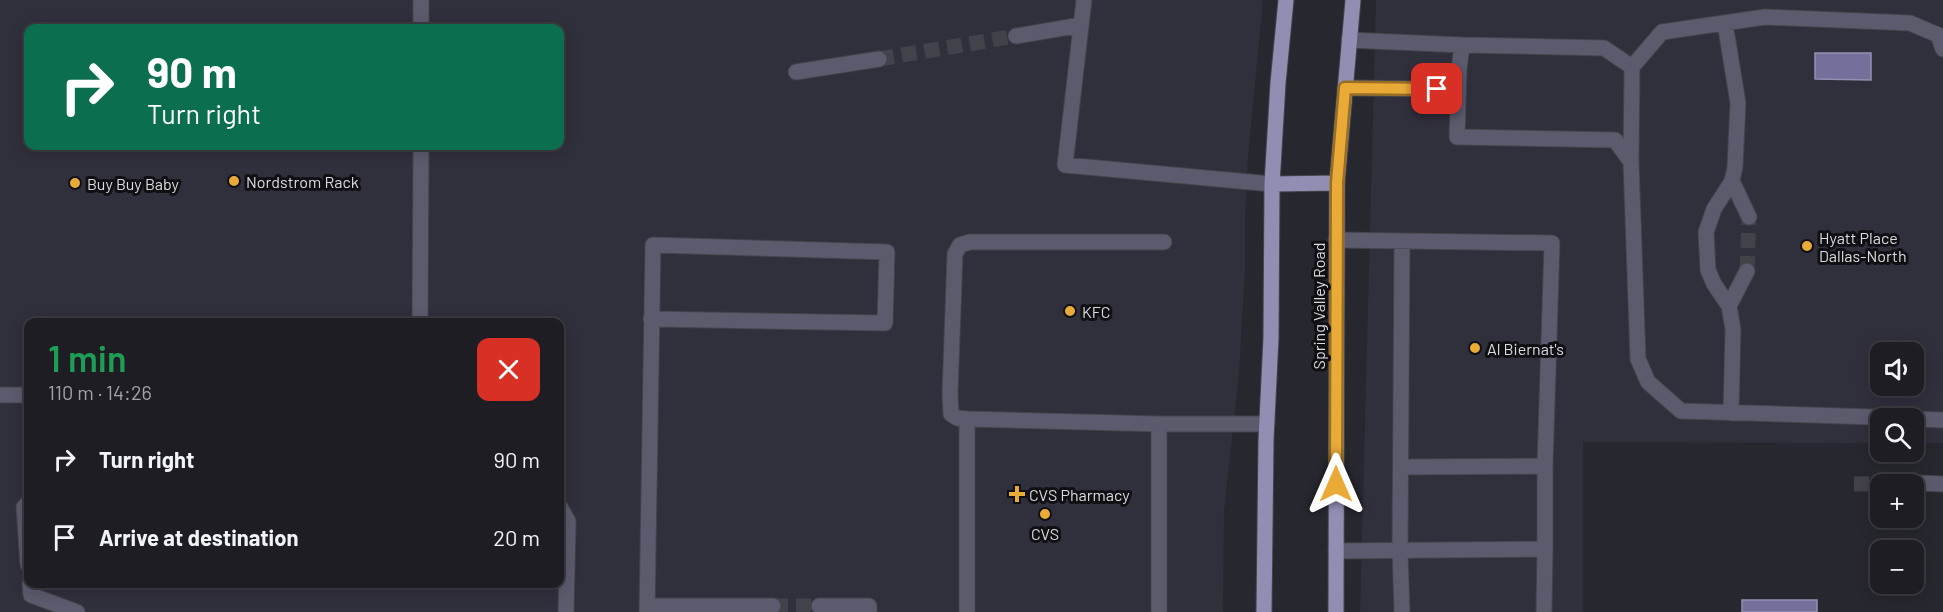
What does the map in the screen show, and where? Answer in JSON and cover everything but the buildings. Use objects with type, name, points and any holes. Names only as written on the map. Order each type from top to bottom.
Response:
[{"type":"main road","points":[[1264,612],[1267,424],[1271,338],[1272,184],[1286,0]]},
{"type":"main road","name":"Spring Valley Road","points":[[1336,612],[1337,183],[1353,0]]},
{"type":"main road","points":[[1272,184],[1337,183]]},
{"type":"lane","points":[[421,0],[421,24]]},
{"type":"lane","points":[[1084,0],[1065,165],[1272,184]]},
{"type":"lane","points":[[1870,417],[1682,411],[1648,382],[1638,359],[1631,162],[1632,67],[1662,32],[1765,18],[1910,23],[1938,35],[1943,49]]},
{"type":"lane","points":[[1725,23],[1738,103],[1735,167],[1732,181],[1714,209],[1706,232],[1708,270],[1714,284],[1729,306],[1732,329],[1731,413]]},
{"type":"lane","points":[[1016,36],[1081,26]]},
{"type":"lane","points":[[1349,40],[1604,48],[1632,67]]},
{"type":"lane","points":[[1462,45],[1457,137],[1615,140],[1631,162]]},
{"type":"lane","points":[[796,72],[879,59]]},
{"type":"lane","points":[[1345,88],[1458,89]]},
{"type":"lane","points":[[420,318],[421,150]]},
{"type":"lane","points":[[1732,181],[1749,217]]},
{"type":"lane","points":[[1336,240],[1552,243],[1545,466],[1544,612]]},
{"type":"lane","points":[[1402,241],[1400,551],[1402,612]]},
{"type":"lane","points":[[1164,242],[970,242],[960,245],[956,254],[951,414],[957,418],[967,419],[1267,424]]},
{"type":"lane","points":[[651,319],[885,323],[887,252],[653,245],[651,319],[647,609],[773,606]]},
{"type":"lane","points":[[1729,306],[1747,271]]},
{"type":"lane","points":[[0,395],[24,395]]},
{"type":"lane","points":[[967,419],[967,612]]},
{"type":"lane","points":[[1924,419],[1943,420]]},
{"type":"lane","points":[[1159,424],[1159,612]]},
{"type":"lane","points":[[1401,467],[1545,466]]},
{"type":"lane","points":[[1924,483],[1943,484]]},
{"type":"lane","points":[[564,514],[568,520],[566,612]]},
{"type":"lane","points":[[1336,551],[1545,549]]},
{"type":"lane","points":[[30,588],[31,595],[77,612]]},
{"type":"lane","points":[[819,606],[869,606],[869,612]]},
{"type":"shaded area","points":[[0,0],[1263,0],[1248,157],[1239,374],[1224,512],[1223,612],[0,612]]},
{"type":"shaded area","points":[[1376,0],[1943,0],[1943,443],[1924,443],[1924,408],[1870,408],[1870,443],[1583,442],[1583,612],[1360,612]]},
{"type":"shaded area","points":[[1815,53],[1871,53],[1871,80],[1815,79]]},
{"type":"shaded area","points":[[1742,600],[1817,600],[1817,612],[1742,612]]},
{"type":"tunnel","points":[[879,59],[1016,36]]},
{"type":"tunnel","points":[[1747,271],[1749,217]]},
{"type":"tunnel","points":[[1854,484],[1870,484]]},
{"type":"tunnel","points":[[773,606],[819,606]]},
{"type":"place","name":"Nordstrom Rack","points":[[234,181]]},
{"type":"place","name":"Buy Buy Baby","points":[[75,183]]},
{"type":"place","name":"Hyatt Place Dallas-North","points":[[1807,246]]},
{"type":"place","name":"KFC","points":[[1070,311]]},
{"type":"place","name":"Al Biernat's","points":[[1475,348]]},
{"type":"place","name":"CVS Pharmacy","points":[[1017,494]]},
{"type":"place","name":"CVS","points":[[1045,514]]},
{"type":"route","points":[[1336,484],[1337,183],[1345,88],[1437,89]]}]
